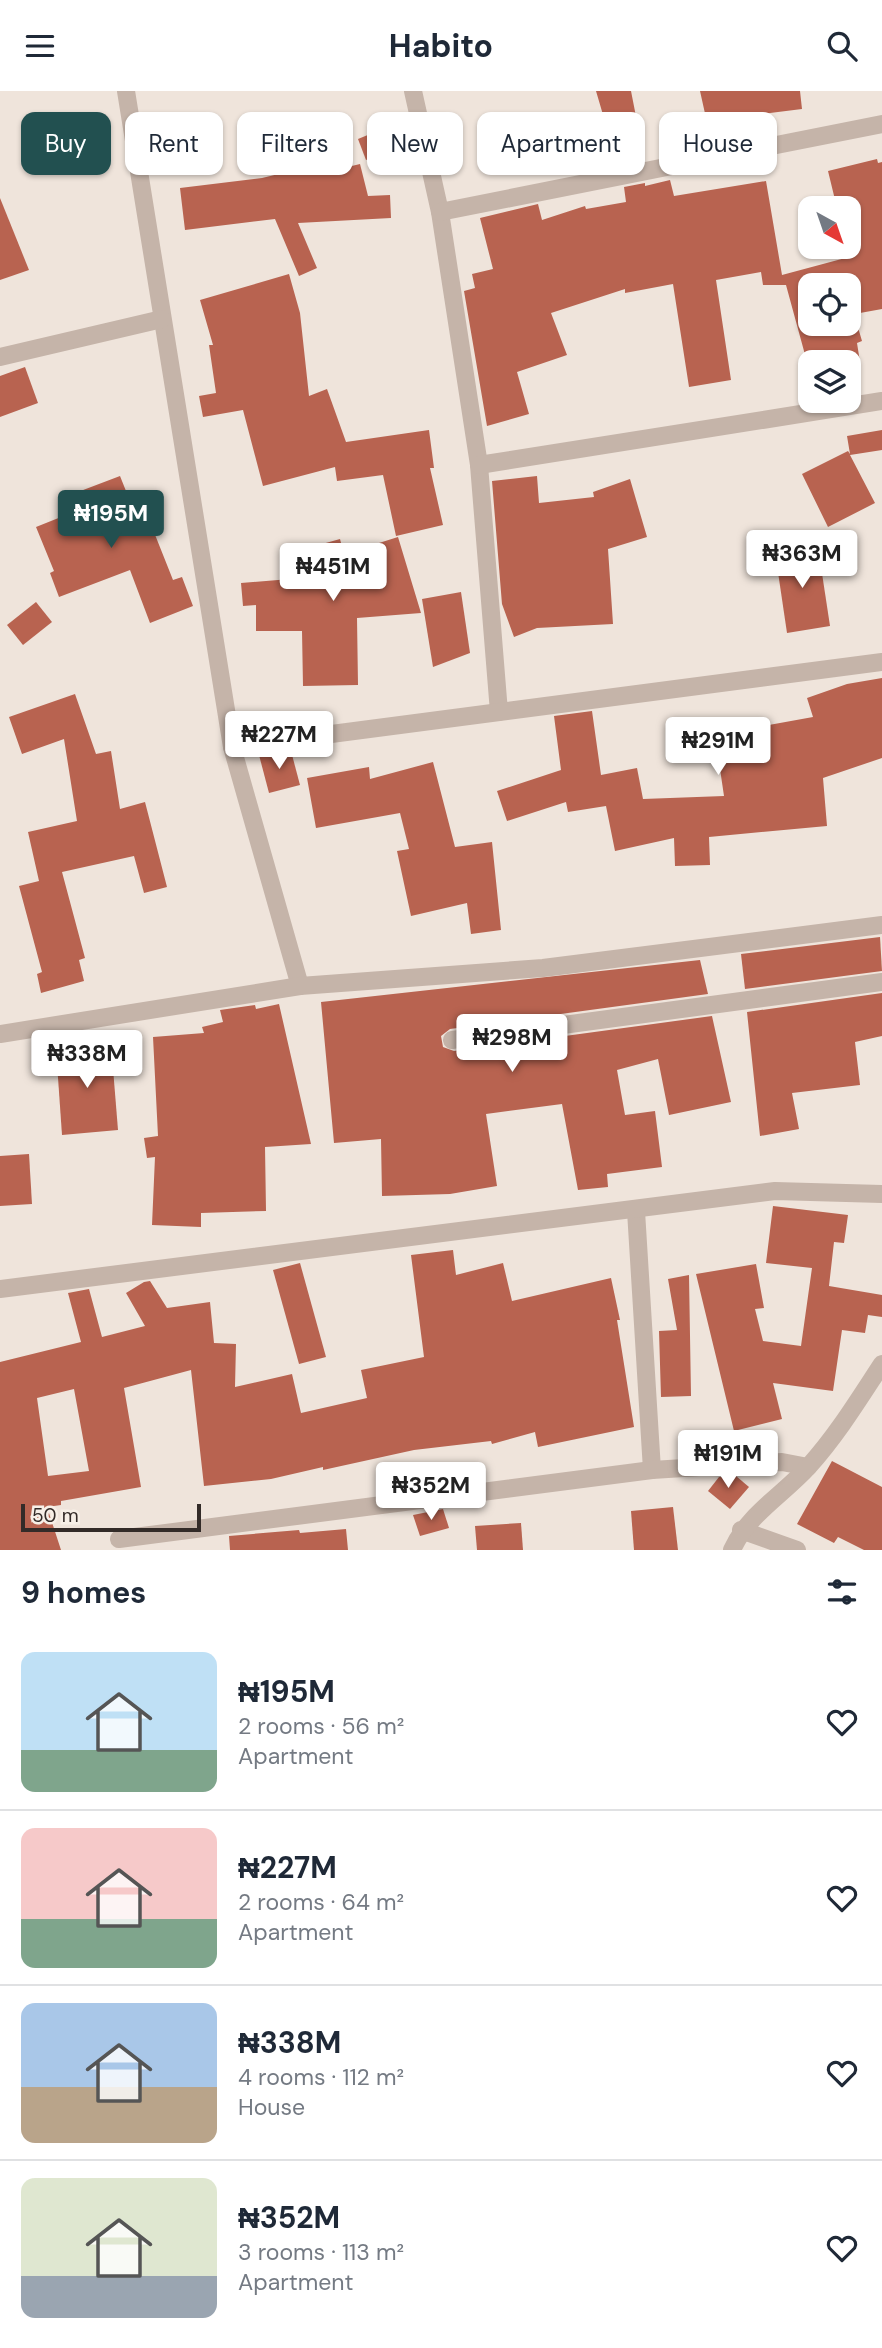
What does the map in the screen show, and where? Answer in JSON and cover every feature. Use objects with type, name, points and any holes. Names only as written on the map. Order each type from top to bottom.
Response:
[{"type":"street","points":[[126,91],[232,747],[300,986]]},
{"type":"street","points":[[413,91],[440,212],[479,465],[499,712]]},
{"type":"street","points":[[440,212],[882,124]]},
{"type":"street","points":[[0,357],[162,319]]},
{"type":"street","points":[[479,465],[882,401]]},
{"type":"street","points":[[232,747],[882,661]]},
{"type":"street","points":[[0,1034],[300,986],[543,968],[882,925]]},
{"type":"street","points":[[452,1040],[882,982]]},
{"type":"street","points":[[0,1289],[636,1211],[775,1191],[882,1195]]},
{"type":"street","points":[[636,1211],[652,1470]]},
{"type":"street","points":[[732,1550],[741,1530],[808,1467],[848,1417],[882,1364]]},
{"type":"street","points":[[119,1539],[652,1470],[782,1462],[808,1467]]},
{"type":"street","points":[[741,1530],[797,1550]]},
{"type":"building","points":[[596,91],[631,91],[635,112],[602,112]]},
{"type":"building","points":[[700,91],[800,91],[802,109],[777,112],[705,112]]},
{"type":"building","points":[[367,135],[366,160],[358,139]]},
{"type":"building","points":[[877,159],[878,163],[882,162],[882,309],[861,313],[861,273],[798,273],[798,329],[786,285],[763,285],[761,272],[716,280],[731,380],[689,387],[673,284],[625,293],[625,289],[551,313],[567,355],[517,372],[529,414],[487,426],[464,291],[475,288],[472,274],[493,269],[480,218],[538,204],[542,220],[585,206],[586,209],[626,202],[624,187],[645,183],[645,186],[670,180],[674,196],[766,181],[782,275],[842,259],[861,259],[861,196],[834,196],[828,171]]},
{"type":"building","points":[[360,164],[368,196],[390,195],[391,218],[298,223],[317,268],[299,276],[275,219],[185,230],[180,188],[274,175],[353,175],[353,166]]},
{"type":"building","points":[[0,198],[29,270],[0,280]]},
{"type":"building","points":[[289,274],[300,313],[309,396],[327,389],[346,442],[429,430],[434,468],[430,468],[443,525],[396,536],[383,475],[337,481],[335,467],[263,486],[243,410],[203,417],[199,396],[216,393],[209,345],[213,345],[200,300]]},
{"type":"building","points":[[800,336],[861,336],[862,341],[857,343],[858,350],[804,350]]},
{"type":"building","points":[[25,367],[38,403],[0,417],[0,376]]},
{"type":"building","points":[[882,430],[882,450],[850,455],[875,503],[828,527],[802,474],[848,451],[850,454],[847,436]]},
{"type":"building","points":[[120,476],[136,516],[146,512],[173,580],[182,577],[193,606],[150,623],[130,570],[59,597],[50,573],[54,571],[36,527],[76,511],[70,495]]},
{"type":"building","points":[[537,476],[539,503],[594,497],[593,492],[630,479],[647,537],[608,549],[613,624],[537,628],[514,637],[502,604],[492,481]]},
{"type":"building","points":[[398,537],[421,613],[357,618],[358,685],[303,686],[302,631],[256,631],[256,605],[243,606],[241,583],[290,579],[283,555],[340,539],[344,554]]},
{"type":"building","points":[[818,547],[830,626],[787,633],[775,552]]},
{"type":"building","points":[[461,592],[470,653],[433,667],[422,599]]},
{"type":"building","points":[[36,602],[52,622],[23,645],[7,625]]},
{"type":"building","points":[[882,678],[882,758],[823,778],[827,826],[709,837],[710,865],[675,866],[674,838],[615,851],[606,806],[568,812],[566,802],[507,821],[497,791],[561,770],[554,716],[592,711],[601,775],[637,768],[643,799],[724,796],[715,735],[813,717],[807,698],[847,684]]},
{"type":"building","points":[[75,694],[96,754],[111,751],[120,809],[145,802],[167,887],[144,893],[134,856],[62,872],[85,958],[79,960],[84,981],[41,993],[37,974],[42,972],[19,886],[39,881],[28,832],[77,821],[64,739],[22,754],[9,717]]},
{"type":"building","points":[[291,751],[300,785],[269,793],[259,755]]},
{"type":"building","points":[[433,762],[455,847],[492,842],[501,930],[471,934],[467,903],[411,916],[397,851],[409,849],[400,813],[316,828],[307,778],[369,767],[370,779]]},
{"type":"building","points":[[880,937],[882,971],[745,989],[741,954]]},
{"type":"building","points":[[700,960],[708,994],[450,1029],[441,1036],[443,1047],[454,1051],[712,1016],[731,1102],[669,1115],[658,1059],[617,1070],[625,1115],[655,1111],[662,1167],[607,1174],[608,1187],[578,1190],[562,1104],[486,1114],[497,1186],[450,1194],[382,1196],[381,1139],[334,1143],[321,1002]]},
{"type":"building","points":[[882,993],[882,1036],[855,1042],[860,1085],[792,1093],[799,1129],[760,1136],[747,1012]]},
{"type":"building","points":[[279,1004],[311,1144],[265,1147],[266,1211],[201,1213],[201,1227],[152,1225],[155,1157],[147,1158],[144,1138],[158,1136],[153,1037],[204,1033],[202,1027],[223,1022],[220,1010],[255,1005],[256,1009]]},
{"type":"building","points":[[111,1044],[118,1130],[62,1135],[56,1049]]},
{"type":"building","points":[[29,1154],[32,1204],[0,1206],[0,1156]]},
{"type":"building","points":[[773,1206],[848,1215],[844,1243],[834,1242],[829,1286],[882,1295],[882,1317],[868,1315],[865,1333],[842,1330],[833,1391],[773,1383],[782,1419],[734,1431],[696,1274],[756,1264],[764,1308],[755,1309],[763,1341],[801,1346],[812,1268],[766,1263]]},
{"type":"building","points":[[453,1250],[456,1275],[503,1263],[512,1301],[611,1278],[620,1320],[617,1320],[634,1427],[538,1447],[535,1432],[492,1444],[491,1441],[414,1450],[271,1479],[204,1486],[191,1370],[124,1388],[141,1487],[61,1501],[61,1505],[47,1507],[61,1550],[0,1550],[0,1362],[81,1342],[68,1293],[89,1289],[102,1337],[145,1326],[126,1293],[144,1282],[150,1281],[167,1308],[210,1302],[214,1343],[236,1344],[235,1387],[292,1374],[301,1413],[367,1398],[361,1370],[424,1357],[411,1255]],"holes":[[[74,1389],[89,1471],[48,1476],[37,1398]]]},
{"type":"building","points":[[300,1263],[326,1357],[299,1364],[273,1270]]},
{"type":"building","points":[[689,1275],[691,1396],[661,1397],[659,1331],[677,1330],[668,1279]]},
{"type":"building","points":[[832,1461],[882,1487],[882,1550],[864,1550],[838,1537],[834,1543],[797,1524]]},
{"type":"building","points":[[736,1476],[749,1487],[730,1509],[708,1491],[719,1477]]},
{"type":"building","points":[[673,1507],[678,1550],[634,1550],[631,1511]]},
{"type":"building","points":[[443,1509],[449,1528],[420,1536],[413,1515]]},
{"type":"building","points":[[521,1523],[523,1550],[477,1550],[475,1526]]},
{"type":"building","points":[[346,1529],[348,1550],[230,1550],[229,1536]]}]
